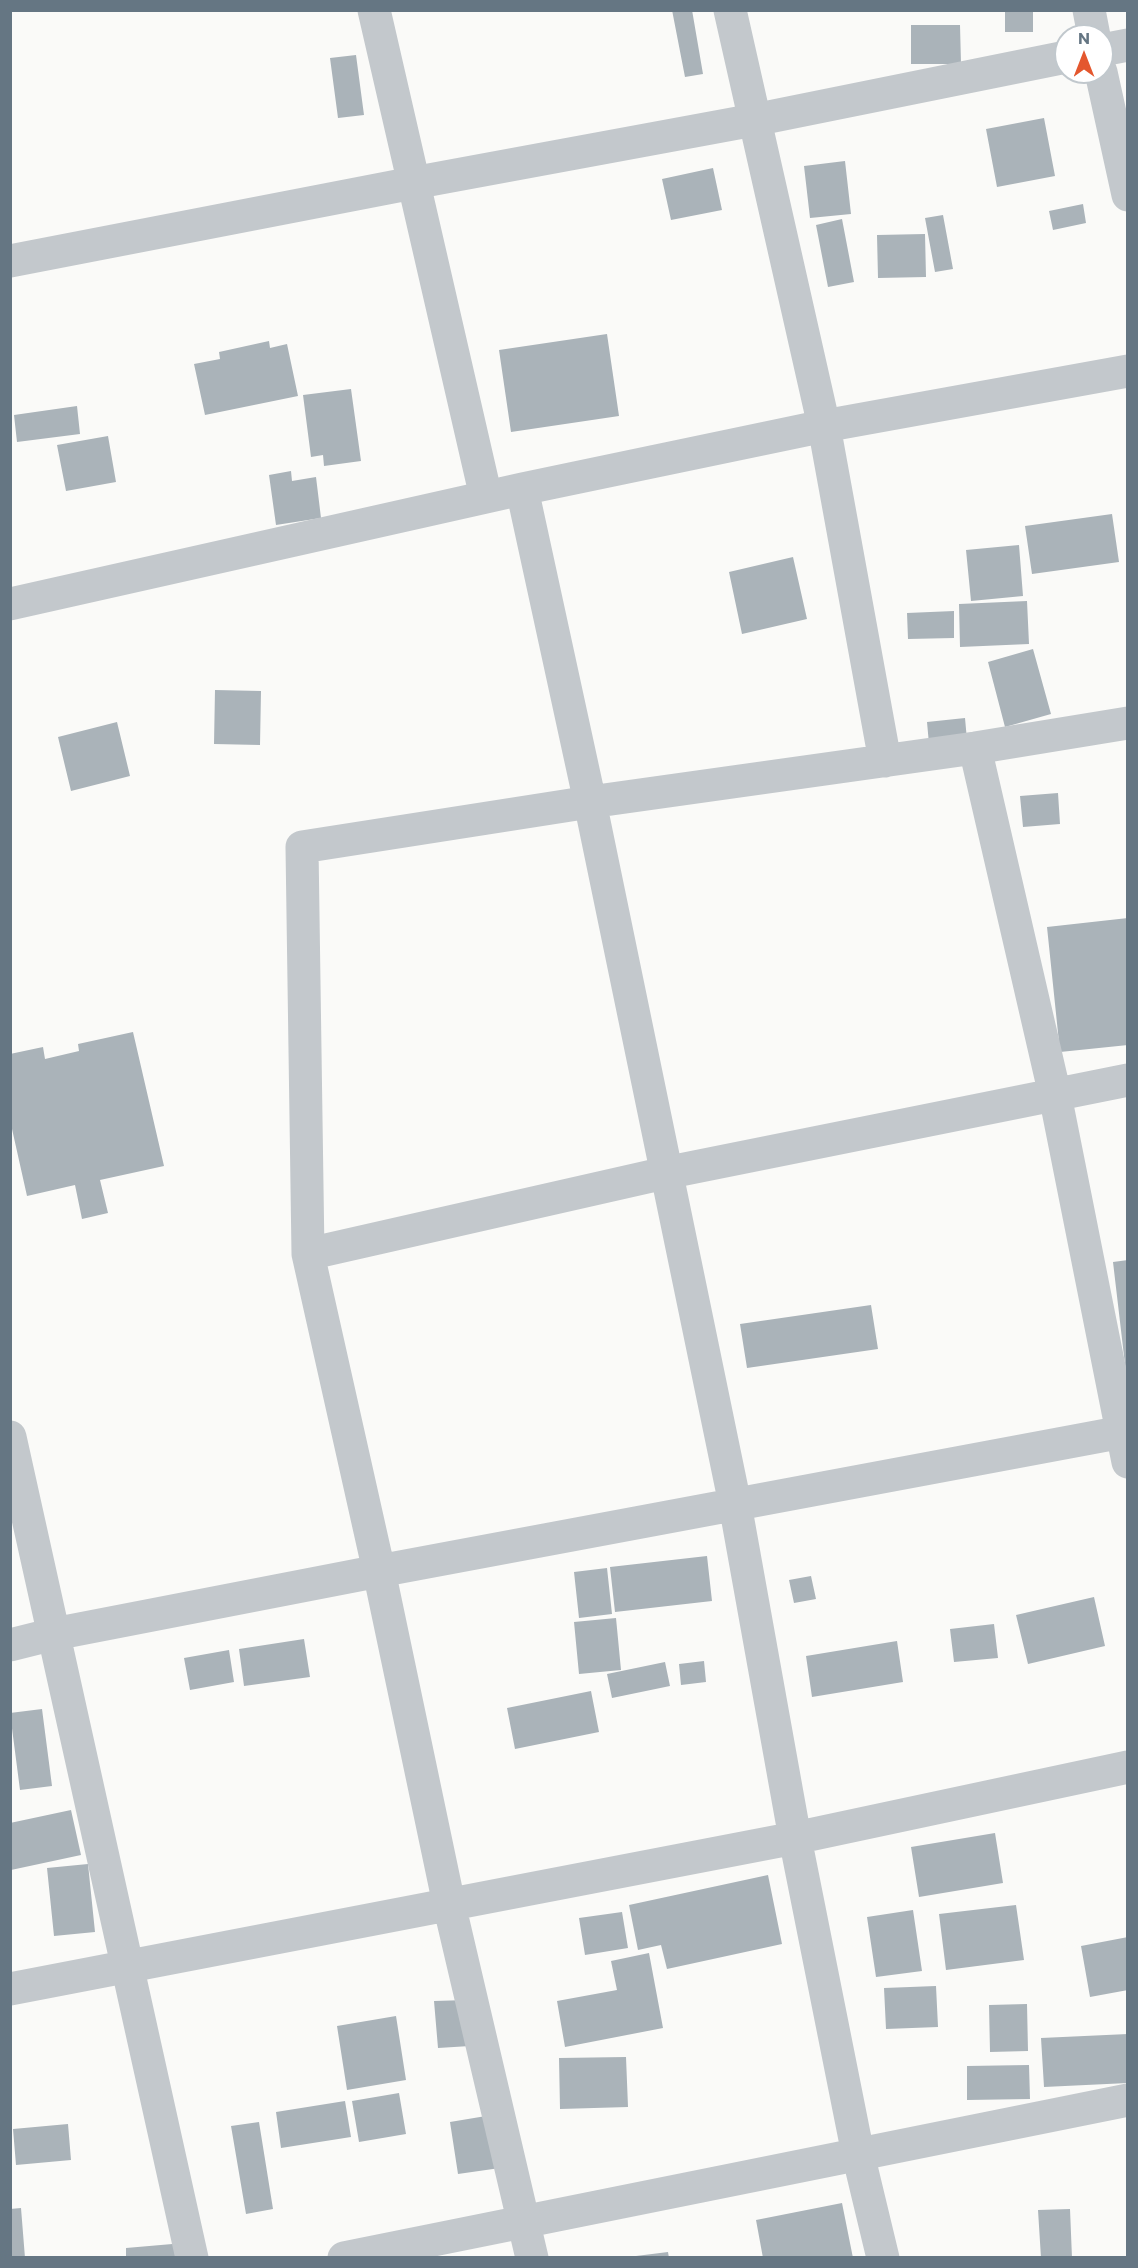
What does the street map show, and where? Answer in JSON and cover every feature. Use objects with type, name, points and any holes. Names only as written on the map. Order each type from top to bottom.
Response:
[{"type":"street","points":[[374,10],[486,497]]},
{"type":"street","points":[[730,10],[824,426],[885,761]]},
{"type":"street","points":[[10,261],[754,120],[1054,59]]},
{"type":"street","points":[[1104,84],[1128,195]]},
{"type":"street","points":[[10,604],[522,489],[824,426],[1128,371]]},
{"type":"street","points":[[522,489],[590,802],[735,1504],[795,1838],[858,2154],[883,2258]]},
{"type":"street","points":[[532,2258],[449,1904],[379,1571],[308,1254],[302,847],[590,802],[975,748],[1128,723]]},
{"type":"street","points":[[10,1645],[54,1634],[735,1504],[1126,1442],[1055,1095],[975,748]]},
{"type":"street","points":[[308,1254],[665,1173],[1128,1080]]},
{"type":"street","points":[[10,1437],[192,2258]]},
{"type":"street","points":[[10,1989],[795,1838],[1128,1767]]},
{"type":"street","points":[[344,2258],[1128,2100]]},
{"type":"building","points":[[672,10],[692,10],[703,74],[685,77]]},
{"type":"building","points":[[1005,10],[1033,10],[1033,32],[1005,32]]},
{"type":"building","points":[[911,25],[960,25],[961,64],[911,64]]},
{"type":"building","points":[[356,55],[364,115],[338,118],[330,58]]},
{"type":"building","points":[[1044,118],[1055,176],[997,187],[986,129]]},
{"type":"building","points":[[845,161],[851,214],[810,218],[804,166]]},
{"type":"building","points":[[713,168],[722,210],[671,220],[662,179]]},
{"type":"building","points":[[1083,204],[1086,223],[1053,230],[1049,211]]},
{"type":"building","points":[[943,215],[953,269],[935,272],[925,218]]},
{"type":"building","points":[[842,219],[854,282],[828,287],[816,225]]},
{"type":"building","points":[[925,234],[926,277],[878,278],[877,235]]},
{"type":"building","points":[[607,334],[619,416],[511,432],[499,350]]},
{"type":"building","points":[[269,341],[270,348],[287,344],[298,396],[205,415],[194,364],[220,359],[219,352]]},
{"type":"building","points":[[351,389],[361,461],[324,466],[323,455],[311,457],[303,395]]},
{"type":"building","points":[[77,406],[80,434],[17,442],[14,415]]},
{"type":"building","points":[[108,436],[116,482],[66,491],[57,445]]},
{"type":"building","points":[[291,471],[292,481],[316,477],[321,518],[276,525],[269,475]]},
{"type":"building","points":[[1112,514],[1119,562],[1032,574],[1025,526]]},
{"type":"building","points":[[1019,545],[1023,596],[971,601],[966,550]]},
{"type":"building","points":[[793,557],[807,619],[742,634],[729,572]]},
{"type":"building","points":[[1027,601],[1029,644],[960,647],[959,604]]},
{"type":"building","points":[[954,611],[954,638],[908,639],[907,613]]},
{"type":"building","points":[[1033,649],[1051,714],[1005,727],[988,662]]},
{"type":"building","points":[[215,690],[261,691],[260,745],[214,744]]},
{"type":"building","points":[[965,718],[967,740],[929,744],[927,722]]},
{"type":"building","points":[[117,722],[130,776],[71,791],[58,737]]},
{"type":"building","points":[[1058,793],[1060,824],[1023,827],[1020,796]]},
{"type":"building","points":[[1128,918],[1128,1045],[1060,1052],[1047,927]]},
{"type":"building","points":[[133,1032],[164,1166],[100,1180],[108,1213],[82,1219],[75,1185],[27,1196],[10,1120],[10,1054],[43,1047],[45,1059],[79,1051],[78,1044]]},
{"type":"building","points":[[1128,1260],[1128,1373],[1126,1373],[1113,1262]]},
{"type":"building","points":[[871,1305],[878,1349],[747,1368],[740,1324]]},
{"type":"building","points":[[707,1556],[712,1601],[615,1612],[610,1567]]},
{"type":"building","points":[[607,1568],[612,1614],[579,1618],[574,1572]]},
{"type":"building","points":[[811,1576],[816,1599],[794,1603],[789,1580]]},
{"type":"building","points":[[1094,1597],[1105,1646],[1028,1664],[1016,1615]]},
{"type":"building","points":[[616,1618],[621,1670],[579,1674],[574,1622]]},
{"type":"building","points":[[994,1624],[998,1658],[954,1662],[950,1629]]},
{"type":"building","points":[[304,1639],[310,1677],[244,1686],[239,1649]]},
{"type":"building","points":[[897,1641],[903,1682],[812,1697],[806,1656]]},
{"type":"building","points":[[229,1650],[234,1682],[190,1690],[184,1658]]},
{"type":"building","points":[[704,1661],[706,1682],[681,1685],[679,1664]]},
{"type":"building","points":[[665,1662],[670,1686],[612,1698],[607,1674]]},
{"type":"building","points":[[591,1691],[599,1732],[515,1749],[507,1708]]},
{"type":"building","points":[[42,1709],[52,1786],[20,1790],[10,1713]]},
{"type":"building","points":[[71,1810],[81,1855],[11,1870],[10,1823]]},
{"type":"building","points":[[995,1833],[1003,1883],[919,1897],[911,1847]]},
{"type":"building","points":[[88,1864],[95,1932],[54,1936],[47,1868]]},
{"type":"building","points":[[768,1875],[782,1944],[667,1969],[661,1945],[638,1950],[629,1905]]},
{"type":"building","points":[[1016,1905],[1024,1960],[946,1970],[939,1914]]},
{"type":"building","points":[[913,1910],[922,1971],[876,1977],[867,1917]]},
{"type":"building","points":[[622,1912],[628,1948],[585,1955],[579,1918]]},
{"type":"building","points":[[1128,1937],[1128,1990],[1090,1997],[1081,1946]]},
{"type":"building","points":[[649,1953],[663,2028],[565,2047],[557,2001],[617,1990],[611,1961]]},
{"type":"building","points":[[936,1986],[938,2027],[886,2029],[884,1988]]},
{"type":"building","points":[[467,2000],[470,2046],[438,2048],[434,2001]]},
{"type":"building","points":[[1027,2004],[1028,2051],[990,2052],[989,2005]]},
{"type":"building","points":[[396,2016],[406,2080],[347,2090],[337,2026]]},
{"type":"building","points":[[1128,2034],[1128,2083],[1044,2087],[1041,2038]]},
{"type":"building","points":[[626,2057],[628,2107],[560,2109],[559,2058]]},
{"type":"building","points":[[1029,2065],[1030,2099],[967,2100],[967,2066]]},
{"type":"building","points":[[399,2093],[406,2134],[359,2142],[352,2101]]},
{"type":"building","points":[[345,2101],[351,2137],[281,2148],[276,2112]]},
{"type":"building","points":[[492,2115],[500,2168],[458,2174],[450,2122]]},
{"type":"building","points":[[259,2122],[273,2209],[246,2214],[231,2126]]},
{"type":"building","points":[[68,2124],[71,2160],[16,2165],[13,2129]]},
{"type":"building","points":[[842,2203],[853,2258],[763,2258],[756,2220]]},
{"type":"building","points":[[21,2208],[25,2258],[10,2258],[10,2209]]},
{"type":"building","points":[[1070,2209],[1072,2258],[1041,2258],[1038,2210]]},
{"type":"building","points":[[184,2243],[185,2258],[126,2258],[126,2248]]},
{"type":"building","points":[[668,2252],[669,2258],[636,2258],[636,2256]]}]
